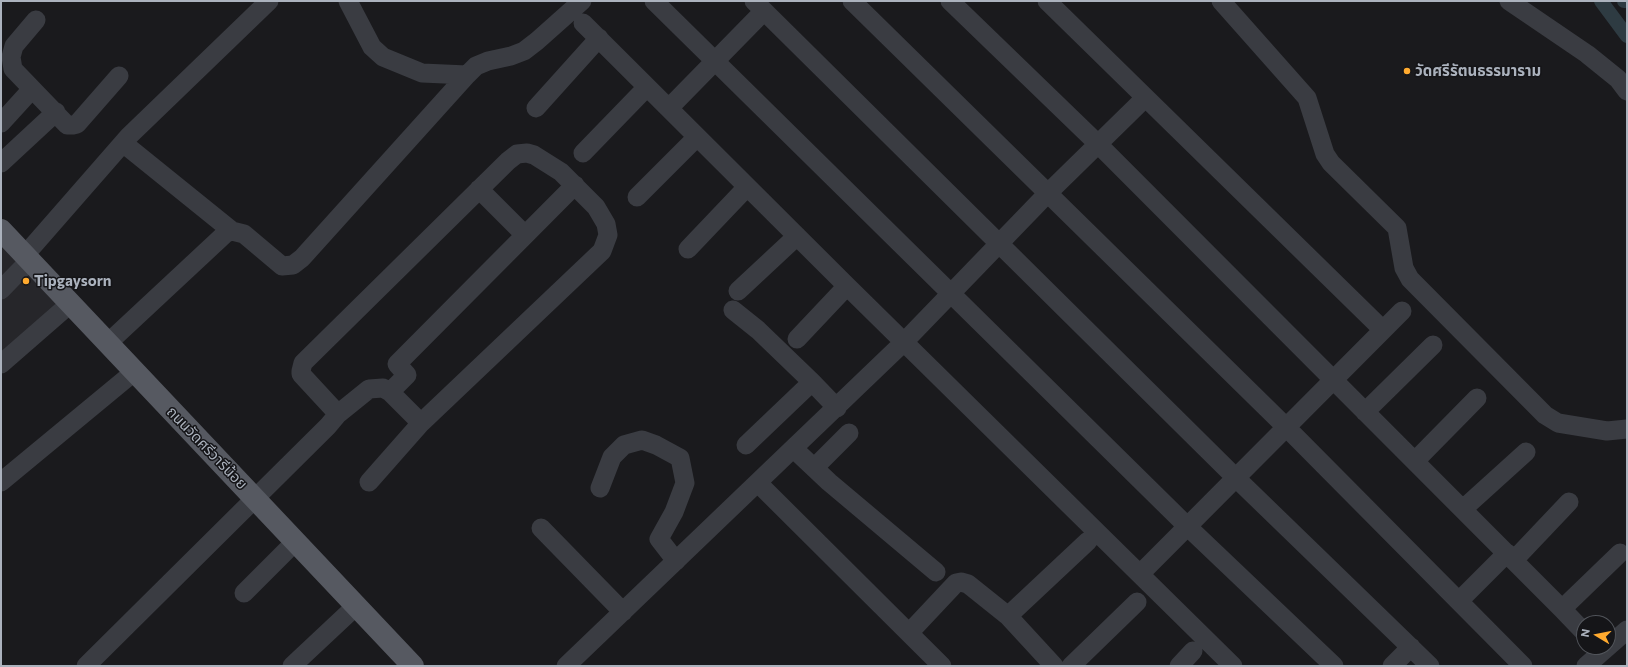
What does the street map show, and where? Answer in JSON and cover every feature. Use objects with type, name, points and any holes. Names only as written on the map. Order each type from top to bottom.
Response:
[{"type":"main road","name":"ถนนวัดศรีวารีน้อย","points":[[1,230],[413,666]]},
{"type":"street","points":[[2,287],[28,258],[123,143],[269,1]]},
{"type":"street","points":[[348,1],[372,47],[383,57],[422,73],[466,75]]},
{"type":"street","points":[[123,143],[232,231],[244,234],[282,266],[293,265],[302,258],[466,75],[476,66],[488,61],[524,51],[582,1]]},
{"type":"street","points":[[654,1],[1188,526],[1334,666]]},
{"type":"street","points":[[852,1],[1286,427],[1523,666]]},
{"type":"street","points":[[1047,1],[1383,330]]},
{"type":"street","points":[[1221,1],[1307,98],[1325,154],[1331,163],[1397,228],[1404,268],[1410,279],[1545,415],[1558,423],[1607,431],[1627,430]]},
{"type":"street","points":[[1509,1],[1586,54],[1618,79],[1627,91]]},
{"type":"street","points":[[958,4],[1576,624]]},
{"type":"street","points":[[669,108],[715,61],[759,6],[1236,478],[1430,666]]},
{"type":"street","points":[[36,20],[14,46],[11,57],[13,69],[67,125],[77,124],[119,76]]},
{"type":"street","points":[[583,23],[847,286],[1233,666]]},
{"type":"street","points":[[536,108],[599,38]]},
{"type":"street","points":[[583,152],[647,87]]},
{"type":"street","points":[[1,123],[32,89]]},
{"type":"street","points":[[566,666],[837,408],[904,342],[1048,193],[1145,98]]},
{"type":"street","points":[[2,159],[56,112]]},
{"type":"street","points":[[637,197],[697,137]]},
{"type":"street","points":[[338,414],[301,374],[303,363],[508,161],[518,154],[527,153],[534,155],[561,172],[596,207],[606,224],[608,235],[602,250],[421,423],[369,482]]},
{"type":"street","points":[[390,392],[407,375],[397,364],[575,185]]},
{"type":"street","points":[[688,249],[747,187]]},
{"type":"street","points":[[480,189],[525,235]]},
{"type":"street","points":[[108,343],[226,233],[232,231]]},
{"type":"street","points":[[738,291],[797,236]]},
{"type":"street","points":[[797,339],[847,286]]},
{"type":"street","points":[[1,364],[71,303]]},
{"type":"street","points":[[733,310],[758,330],[837,408]]},
{"type":"street","points":[[1140,574],[1402,311]]},
{"type":"street","points":[[1365,412],[1433,345]]},
{"type":"street","points":[[1,482],[134,372]]},
{"type":"street","points":[[746,445],[812,382]]},
{"type":"street","points":[[86,666],[328,426],[338,414],[369,389],[383,388],[390,392],[421,423]]},
{"type":"street","points":[[1415,461],[1478,398]]},
{"type":"street","points":[[814,468],[849,433]]},
{"type":"street","points":[[600,488],[612,457],[624,445],[642,440],[656,445],[680,458],[685,483],[674,512],[659,539],[676,561]]},
{"type":"street","points":[[794,449],[814,468],[936,572]]},
{"type":"street","points":[[1463,509],[1526,452]]},
{"type":"street","points":[[758,484],[942,666]]},
{"type":"street","points":[[1459,601],[1510,557],[1569,502]]},
{"type":"street","points":[[541,528],[623,612]]},
{"type":"street","points":[[1008,616],[1088,541]]},
{"type":"street","points":[[244,593],[296,542]]},
{"type":"street","points":[[1562,609],[1620,553]]},
{"type":"street","points":[[909,633],[956,583],[961,582],[968,584],[1008,616],[1054,666]]},
{"type":"street","points":[[1071,666],[1137,602]]},
{"type":"street","points":[[292,666],[356,606]]},
{"type":"street","points":[[1586,666],[1627,630]]},
{"type":"street","points":[[1392,666],[1411,647]]},
{"type":"street","points":[[1179,666],[1193,652]]},
{"type":"shaded area","name":"Tipgaysorn","points":[[1,230],[75,307],[1,370]]},
{"type":"waterway","points":[[1601,1],[1627,36]]},
{"type":"place","name":"วัดศรีรัตนธรรมาราม","points":[[1407,71]]},
{"type":"place","name":"Tipgaysorn","points":[[26,281]]}]
